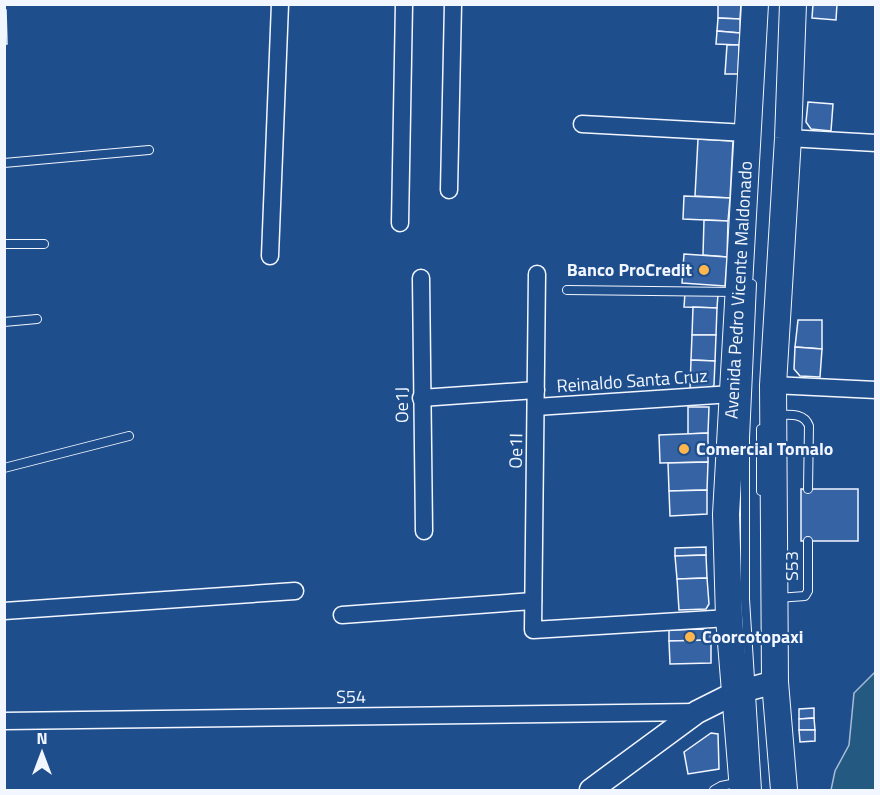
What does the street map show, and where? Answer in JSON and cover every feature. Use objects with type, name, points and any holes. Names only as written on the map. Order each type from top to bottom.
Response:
[{"type":"main road","name":"Avenida Pedro Vicente Maldonado","points":[[755,4],[747,133],[747,287],[732,394],[726,514],[729,618],[757,687],[784,790]]},
{"type":"main road","name":"Avenida Pedro Vicente Maldonado","points":[[750,786],[757,687],[770,588],[768,402],[788,138],[793,4]]},
{"type":"main road","points":[[591,790],[697,712],[757,687]]},
{"type":"street","points":[[270,256],[280,4]]},
{"type":"street","points":[[400,223],[405,4]]},
{"type":"street","points":[[449,190],[453,4]]},
{"type":"street","points":[[582,124],[747,133]]},
{"type":"street","points":[[788,138],[876,143]]},
{"type":"street","name":"Oe1I","points":[[537,274],[533,630],[729,618]]},
{"type":"street","name":"Oe1J","points":[[421,278],[424,531]]},
{"type":"street","name":"Reinaldo Santa Cruz","points":[[422,398],[536,390]]},
{"type":"street","points":[[768,402],[876,390]]},
{"type":"street","name":"Reinaldo Santa Cruz","points":[[536,407],[732,394]]},
{"type":"street","points":[[4,611],[295,591]]},
{"type":"street","points":[[342,615],[533,601]]},
{"type":"street","name":"S54","points":[[4,721],[697,712]]},
{"type":"lane","points":[[761,64],[764,4]]},
{"type":"lane","points":[[780,111],[786,4]]},
{"type":"lane","points":[[4,163],[149,150]]},
{"type":"lane","points":[[4,244],[44,244]]},
{"type":"lane","points":[[762,498],[760,452],[768,402],[771,264]]},
{"type":"lane","points":[[567,290],[747,287],[745,599],[757,687],[778,790]]},
{"type":"lane","points":[[4,322],[37,319]]},
{"type":"lane","points":[[768,402],[806,419],[809,426],[808,489]]},
{"type":"lane","points":[[4,468],[129,436]]},
{"type":"lane","name":"S53","points":[[770,588],[806,596],[808,591],[808,541]]},
{"type":"lane","points":[[714,790],[721,786],[750,786]]},
{"type":"shaded area","points":[[875,672],[875,790],[831,790],[835,771],[849,745],[854,693]]},
{"type":"building","points":[[718,4],[741,4],[740,19],[718,18]]},
{"type":"building","points":[[813,4],[837,4],[836,20],[812,18]]},
{"type":"building","points":[[4,10],[6,10],[7,44],[4,44]]},
{"type":"building","points":[[718,18],[740,19],[740,33],[717,31]]},
{"type":"building","points":[[717,31],[740,33],[739,45],[716,44]]},
{"type":"building","points":[[727,45],[739,45],[738,74],[725,74]]},
{"type":"building","points":[[808,102],[833,104],[831,131],[811,129],[806,122]]},
{"type":"building","points":[[698,139],[733,141],[730,198],[695,196]]},
{"type":"building","points":[[684,196],[730,198],[728,221],[683,219]]},
{"type":"building","points":[[704,220],[728,221],[727,257],[703,255]]},
{"type":"building","name":"Banco ProCredit","points":[[684,254],[727,257],[725,286],[682,283]]},
{"type":"building","points":[[685,293],[718,294],[717,308],[684,307]]},
{"type":"building","points":[[693,307],[717,308],[716,335],[692,335]]},
{"type":"building","points":[[798,320],[822,320],[822,349],[795,347]]},
{"type":"building","points":[[692,335],[716,335],[715,361],[691,360]]},
{"type":"building","points":[[795,347],[822,349],[820,377],[800,376],[794,369]]},
{"type":"building","points":[[691,360],[715,361],[714,385],[711,389],[690,389]]},
{"type":"building","points":[[688,407],[709,407],[708,433],[688,434]]},
{"type":"building","name":"Comercial Tomalo","points":[[708,433],[708,462],[660,463],[659,435]]},
{"type":"building","points":[[708,462],[707,490],[669,491],[668,463]]},
{"type":"building","points":[[801,489],[858,489],[858,541],[801,541]]},
{"type":"building","points":[[707,490],[707,514],[670,516],[669,491]]},
{"type":"building","points":[[706,547],[706,555],[675,556],[675,548]]},
{"type":"building","points":[[706,555],[707,578],[677,579],[675,556]]},
{"type":"building","points":[[707,578],[709,604],[706,609],[679,610],[677,579]]},
{"type":"building","name":"Coorcotopaxi","points":[[704,629],[710,634],[711,640],[669,641],[669,630]]},
{"type":"building","points":[[711,640],[711,663],[670,664],[669,641]]},
{"type":"building","points":[[814,708],[814,718],[799,719],[799,709]]},
{"type":"building","points":[[814,718],[815,730],[799,730],[799,719]]},
{"type":"building","points":[[799,730],[815,730],[815,741],[800,742]]},
{"type":"building","points":[[711,733],[718,734],[719,769],[688,774],[684,752]]},
{"type":"place","name":"Banco ProCredit","points":[[704,270]]},
{"type":"place","name":"Comercial Tomalo","points":[[684,449]]},
{"type":"place","name":"Coorcotopaxi","points":[[690,637]]}]
